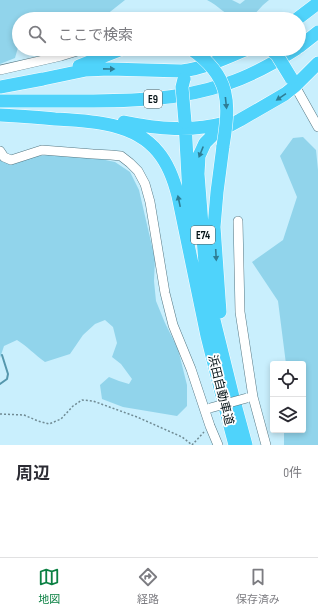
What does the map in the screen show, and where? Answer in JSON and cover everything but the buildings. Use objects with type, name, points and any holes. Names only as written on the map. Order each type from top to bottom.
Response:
[{"type":"highway","points":[[306,12],[318,3]]},
{"type":"highway","points":[[306,41],[318,32]]},
{"type":"highway","points":[[29,82],[103,56]]},
{"type":"highway","points":[[200,56],[214,70],[220,80],[224,89],[227,108],[214,227],[222,328],[233,397]]},
{"type":"highway","points":[[207,336],[189,196],[182,87],[184,79],[193,69],[217,56]]},
{"type":"highway","points":[[278,56],[293,82]]},
{"type":"highway","name":"E9","points":[[0,101],[119,101],[145,100],[187,95],[246,77],[284,56]]},
{"type":"highway","points":[[20,116],[84,116],[157,128],[185,126],[206,127],[235,120],[265,106],[285,94],[293,82],[318,63]]},
{"type":"highway","points":[[0,88],[91,69],[182,71],[193,69]]},
{"type":"highway","name":"E74","points":[[233,397],[214,320],[206,276],[198,162],[201,151],[214,134],[265,106]]},
{"type":"highway","points":[[0,115],[87,121],[116,126],[135,133],[158,151],[168,166],[175,185],[207,336]]},
{"type":"highway","name":"浜田自動車道","points":[[207,336],[222,400],[235,445]]},
{"type":"highway","name":"浜田自動車道","points":[[233,397],[246,445]]},
{"type":"street","points":[[0,70],[61,56]]},
{"type":"street","points":[[293,82],[318,127]]},
{"type":"street","points":[[0,151],[4,157],[11,160],[42,150],[121,156],[130,162],[138,171],[145,184],[150,202],[165,293],[173,325],[207,409],[210,426],[218,445]]},
{"type":"street","points":[[238,221],[240,312],[250,398],[266,445]]},
{"type":"street","points":[[207,409],[250,398]]},
{"type":"path","points":[[0,414],[24,415],[49,424],[62,419],[73,406],[82,400],[93,401],[137,417],[182,437],[192,445],[210,426]]},
{"type":"shaded area","points":[[0,0],[125,0],[110,12],[12,12],[12,56],[16,56],[15,58],[0,64]]},
{"type":"shaded area","points":[[207,0],[232,0],[240,4],[245,0],[269,0],[257,12],[226,12]]},
{"type":"shaded area","points":[[303,137],[316,150],[318,170],[318,445],[284,445],[284,433],[306,433],[306,361],[286,361],[278,301],[252,262],[283,240],[297,197],[280,156],[293,138]]},
{"type":"shaded area","points":[[50,155],[91,157],[115,162],[130,172],[139,190],[155,259],[154,281],[156,301],[178,349],[187,385],[187,406],[177,416],[123,407],[102,399],[100,385],[109,377],[129,384],[132,379],[121,364],[112,357],[117,343],[113,327],[105,320],[95,324],[83,335],[70,354],[45,362],[17,340],[4,346],[0,358],[0,160],[9,164],[37,156]]},
{"type":"waterway","points":[[0,384],[7,379],[8,374],[2,355]]}]
